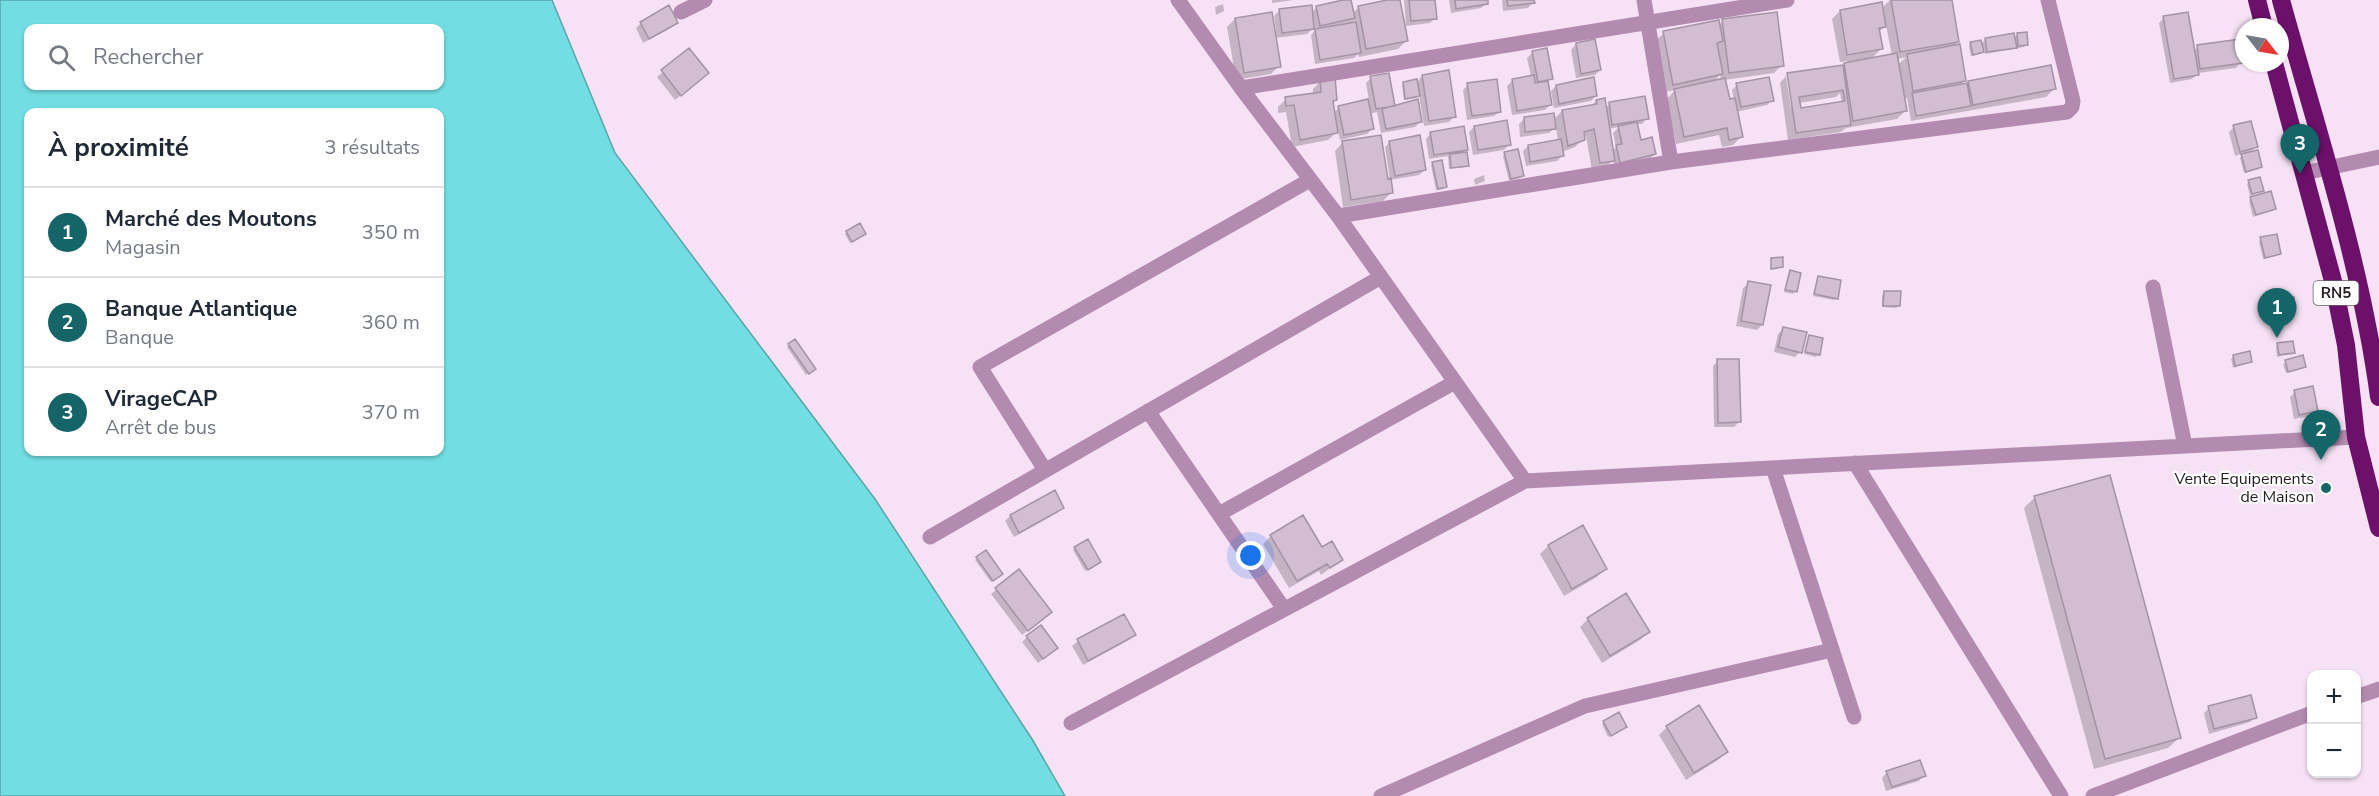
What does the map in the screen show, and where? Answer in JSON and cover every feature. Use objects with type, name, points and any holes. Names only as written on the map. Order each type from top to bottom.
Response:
[{"type":"highway","points":[[2257,0],[2262,18]]},
{"type":"highway","name":"RN5","points":[[2281,0],[2375,344],[2379,397]]},
{"type":"highway","name":"RN5","points":[[2276,72],[2333,280],[2346,345],[2356,437],[2379,528]]},
{"type":"street","points":[[681,12],[705,0]]},
{"type":"street","points":[[1178,0],[1338,216],[1525,481]]},
{"type":"street","points":[[1644,0],[1671,162]]},
{"type":"street","points":[[1241,88],[1787,0]]},
{"type":"street","points":[[1338,216],[1671,162],[2067,112],[2072,107],[2073,101],[2048,0]]},
{"type":"street","points":[[2304,173],[2379,157]]},
{"type":"street","points":[[1045,470],[980,367],[1310,180]]},
{"type":"street","points":[[930,537],[1381,277]]},
{"type":"street","points":[[2153,287],[2185,446]]},
{"type":"street","points":[[1219,514],[1455,382]]},
{"type":"street","points":[[1148,411],[1284,609]]},
{"type":"street","points":[[1071,723],[1525,481],[2356,437]]},
{"type":"street","points":[[1855,463],[2061,796]]},
{"type":"street","points":[[1773,468],[1854,717]]},
{"type":"street","points":[[1381,796],[1585,706],[1832,650]]},
{"type":"street","points":[[2361,695],[2379,689]]},
{"type":"street","points":[[2093,796],[2240,738],[2307,715]]},
{"type":"water","points":[[0,0],[552,0],[615,153],[875,499],[1032,739],[1065,796],[0,796]]},
{"type":"building","points":[[1351,0],[1355,18],[1320,26],[1316,6]]},
{"type":"building","points":[[1387,0],[1400,0],[1408,41],[1366,49],[1358,6]]},
{"type":"building","points":[[1409,0],[1435,0],[1437,19],[1411,21]]},
{"type":"building","points":[[1455,0],[1488,0],[1488,4],[1456,9]]},
{"type":"building","points":[[1507,0],[1534,0],[1535,3],[1508,6]]},
{"type":"building","points":[[1891,0],[1952,0],[1959,42],[1900,52]]},
{"type":"building","points":[[1882,2],[1886,27],[1879,28],[1883,49],[1847,55],[1840,10]]},
{"type":"building","points":[[669,5],[678,23],[649,39],[640,22]]},
{"type":"building","points":[[1312,5],[1314,29],[1282,33],[1279,9]]},
{"type":"building","points":[[1272,12],[1281,67],[1244,73],[1235,18]]},
{"type":"building","points":[[1777,12],[1784,66],[1729,73],[1722,19]]},
{"type":"building","points":[[2188,12],[2199,75],[2174,79],[2163,16]]},
{"type":"building","points":[[1719,20],[1723,41],[1717,43],[1723,74],[1673,85],[1663,31]]},
{"type":"building","points":[[1356,22],[1361,53],[1320,60],[1315,29]]},
{"type":"building","points":[[2027,32],[2028,45],[2018,46],[2017,33]]},
{"type":"building","points":[[2014,33],[2017,48],[1987,52],[1985,38]]},
{"type":"building","points":[[1595,39],[1601,70],[1581,74],[1576,43]]},
{"type":"building","points":[[1981,40],[1984,52],[1973,55],[1970,42]]},
{"type":"building","points":[[2235,40],[2235,64],[2200,69],[2197,45]]},
{"type":"building","points":[[1960,44],[1966,81],[1913,91],[1907,54]]},
{"type":"building","points":[[689,48],[709,73],[681,96],[661,70]]},
{"type":"building","points":[[1547,48],[1553,79],[1538,82],[1532,51]]},
{"type":"building","points":[[1897,53],[1907,111],[1853,121],[1844,63]]},
{"type":"building","points":[[1843,65],[1851,125],[1796,133],[1787,73]],"holes":[[[1843,90],[1845,101],[1801,108],[1799,97]]]},
{"type":"building","points":[[2051,65],[2056,89],[1973,105],[1968,81]]},
{"type":"building","points":[[1449,70],[1456,117],[1429,121],[1422,75]]},
{"type":"building","points":[[1389,73],[1395,106],[1376,109],[1370,76]]},
{"type":"building","points":[[1534,75],[1535,83],[1548,81],[1552,105],[1517,111],[1512,79]]},
{"type":"building","points":[[1335,77],[1337,100],[1333,101],[1338,133],[1300,140],[1294,105],[1286,106],[1285,97],[1321,92],[1320,79]]},
{"type":"building","points":[[1594,77],[1597,96],[1559,104],[1556,85]]},
{"type":"building","points":[[1769,77],[1774,101],[1741,107],[1736,83]]},
{"type":"building","points":[[1725,78],[1730,99],[1735,98],[1743,137],[1729,140],[1727,128],[1684,137],[1674,89]]},
{"type":"building","points":[[1417,79],[1420,96],[1405,99],[1403,82]]},
{"type":"building","points":[[1497,79],[1501,112],[1472,116],[1467,83]]},
{"type":"building","points":[[1967,83],[1971,106],[1916,116],[1912,93]]},
{"type":"building","points":[[1645,96],[1649,119],[1612,125],[1609,102]]},
{"type":"building","points":[[1605,98],[1615,161],[1600,163],[1594,129],[1584,132],[1585,140],[1568,146],[1562,110],[1597,104],[1596,100]]},
{"type":"building","points":[[1368,99],[1374,129],[1344,135],[1338,106]]},
{"type":"building","points":[[1418,99],[1422,122],[1386,129],[1382,109]]},
{"type":"building","points":[[1554,113],[1556,129],[1525,132],[1524,117]]},
{"type":"building","points":[[1507,120],[1511,145],[1478,150],[1474,126]]},
{"type":"building","points":[[2251,121],[2258,147],[2240,152],[2233,125]]},
{"type":"building","points":[[1637,122],[1641,140],[1652,137],[1656,154],[1620,163],[1616,145],[1622,144],[1618,126]]},
{"type":"building","points":[[1464,126],[1468,150],[1434,155],[1430,132]]},
{"type":"building","points":[[1381,135],[1388,179],[1391,178],[1393,193],[1351,200],[1342,141]]},
{"type":"building","points":[[1420,135],[1426,170],[1395,176],[1389,141]]},
{"type":"building","points":[[1561,139],[1564,156],[1530,162],[1528,145]]},
{"type":"building","points":[[1518,149],[1524,176],[1511,179],[1504,152]]},
{"type":"building","points":[[2258,150],[2262,167],[2246,172],[2241,154]]},
{"type":"building","points":[[1467,152],[1469,166],[1451,168],[1450,154]]},
{"type":"building","points":[[1442,160],[1447,187],[1438,189],[1432,162]]},
{"type":"building","points":[[2260,177],[2264,191],[2252,194],[2248,180]]},
{"type":"building","points":[[2271,191],[2276,209],[2256,215],[2250,197]]},
{"type":"building","points":[[860,223],[866,234],[852,242],[846,231]]},
{"type":"building","points":[[2277,234],[2281,254],[2265,258],[2260,237]]},
{"type":"building","points":[[1783,257],[1783,267],[1771,269],[1771,258]]},
{"type":"building","points":[[1790,270],[1801,273],[1797,292],[1785,290]]},
{"type":"building","points":[[1818,276],[1841,280],[1838,299],[1814,294]]},
{"type":"building","points":[[1748,281],[1771,285],[1763,325],[1741,321]]},
{"type":"building","points":[[1884,291],[1901,291],[1900,306],[1883,306]]},
{"type":"building","points":[[2294,297],[2294,308],[2277,309],[2277,298]]},
{"type":"building","points":[[1783,327],[1807,332],[1802,353],[1778,347]]},
{"type":"building","points":[[1809,335],[1823,338],[1820,355],[1805,352]]},
{"type":"building","points":[[795,339],[816,369],[809,374],[788,344]]},
{"type":"building","points":[[2293,341],[2295,353],[2279,355],[2277,343]]},
{"type":"building","points":[[2250,351],[2252,362],[2235,366],[2233,355]]},
{"type":"building","points":[[2303,355],[2306,367],[2288,372],[2285,360]]},
{"type":"building","points":[[1717,359],[1739,359],[1741,422],[1718,423]]},
{"type":"building","points":[[2313,386],[2318,411],[2299,415],[2294,390]]},
{"type":"building","points":[[2110,475],[2181,738],[2105,759],[2034,496]]},
{"type":"building","points":[[1055,490],[1064,508],[1019,533],[1010,515]]},
{"type":"building","points":[[1303,515],[1322,547],[1332,541],[1343,560],[1330,568],[1327,564],[1297,581],[1270,535]]},
{"type":"building","points":[[1583,525],[1607,569],[1572,589],[1548,545]]},
{"type":"building","points":[[1088,539],[1101,562],[1088,570],[1074,547]]},
{"type":"building","points":[[986,550],[1003,574],[993,581],[976,557]]},
{"type":"building","points":[[1019,569],[1052,612],[1028,631],[995,588]]},
{"type":"building","points":[[1626,593],[1650,632],[1610,656],[1587,618]]},
{"type":"building","points":[[1124,614],[1136,635],[1088,661],[1077,639]]},
{"type":"building","points":[[1041,625],[1058,648],[1043,659],[1026,636]]},
{"type":"building","points":[[2251,695],[2257,718],[2214,729],[2208,706]]},
{"type":"building","points":[[1699,705],[1728,752],[1694,773],[1666,726]]},
{"type":"building","points":[[1619,712],[1627,727],[1611,736],[1603,721]]},
{"type":"building","points":[[1920,760],[1926,776],[1892,787],[1886,771]]},
{"type":"place","name":"VirageCAP","points":[[2300,174]]},
{"type":"place","name":"Marché des Moutons","points":[[2277,338]]},
{"type":"place","name":"Banque Atlantique","points":[[2321,460]]},
{"type":"place","name":"Vente Equipements de Maison","points":[[2326,488]]}]
